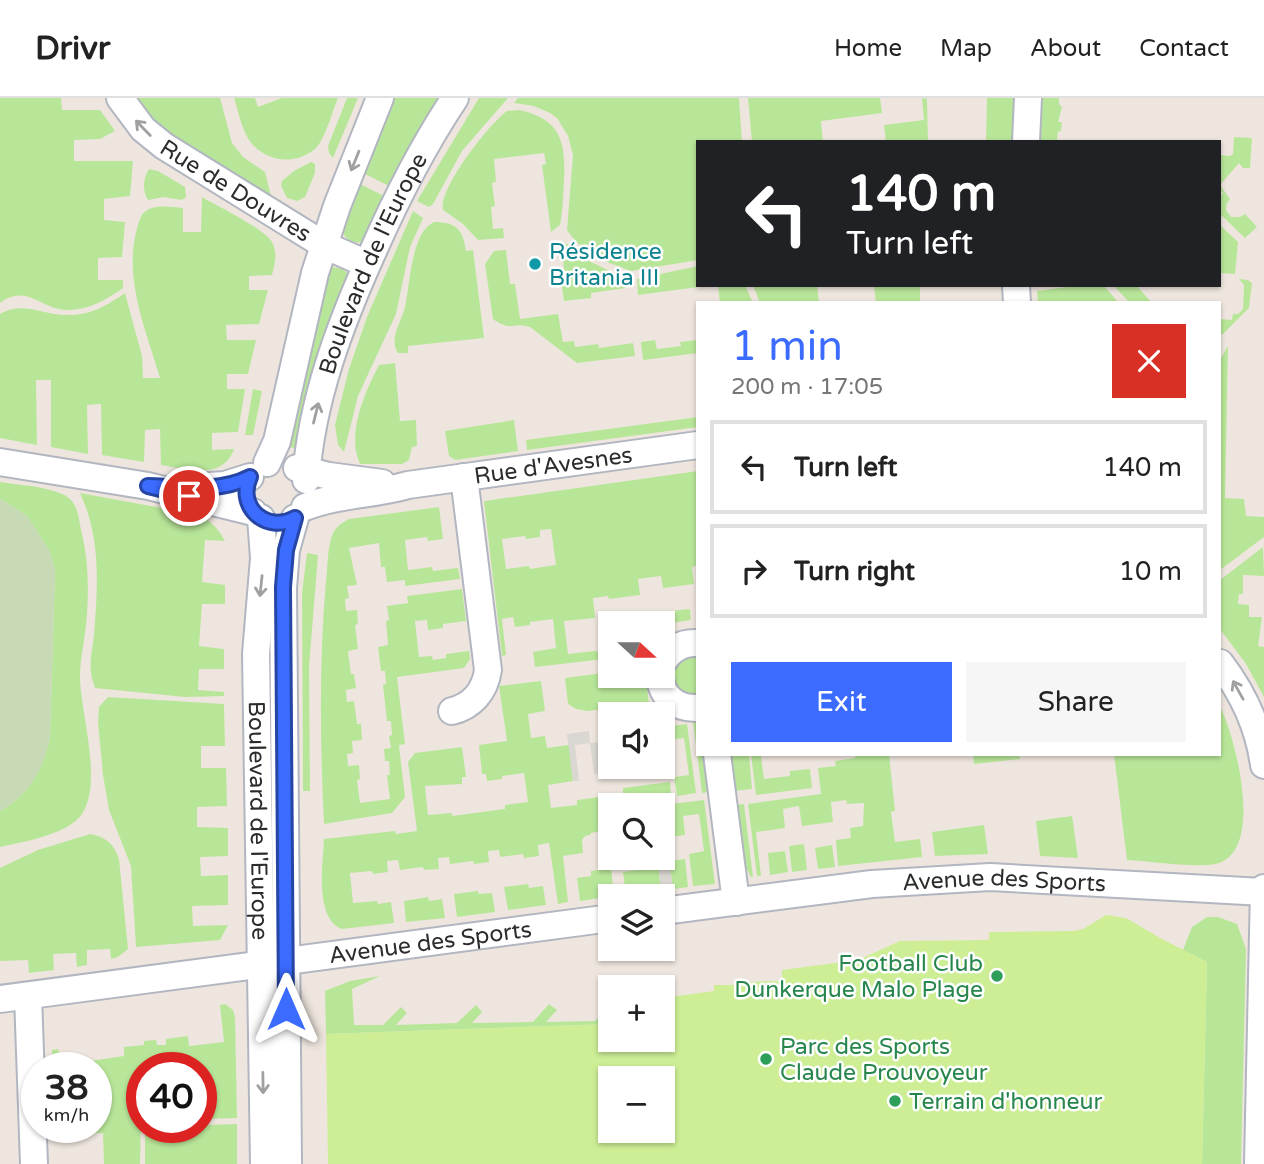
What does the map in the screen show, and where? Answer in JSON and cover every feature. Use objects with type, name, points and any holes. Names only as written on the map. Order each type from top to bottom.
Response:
[{"type":"street","name":"Rue de Douvres","points":[[120,98],[134,119],[158,142],[324,245],[367,264]]},
{"type":"street","name":"Boulevard de l'Europe","points":[[258,470],[278,435],[308,302],[324,245],[380,98]]},
{"type":"street","name":"Boulevard de l'Europe","points":[[304,473],[326,374],[342,325],[409,175],[455,98]]},
{"type":"street","points":[[1026,140],[1028,98]]},
{"type":"street","name":"Rue d'Avesnes","points":[[300,513],[332,498],[380,493],[408,485],[696,445]]},
{"type":"street","points":[[0,462],[148,486],[257,515],[279,524],[300,513],[309,492],[304,473],[279,461],[239,482],[217,487],[148,486]]},
{"type":"street","points":[[257,515],[246,495],[258,470]]},
{"type":"street","name":"Rue d'Avesnes","points":[[304,473],[408,485]]},
{"type":"street","points":[[452,711],[467,705],[477,695],[485,683],[488,670],[464,477]]},
{"type":"street","name":"Boulevard de l'Europe","points":[[264,1164],[273,964],[283,587],[286,550],[300,513]]},
{"type":"street","name":"Boulevard de l'Europe","points":[[257,515],[264,565],[256,654],[273,964],[288,1164]]},
{"type":"street","points":[[676,648],[696,643]]},
{"type":"street","points":[[1221,664],[1248,710],[1264,765]]},
{"type":"street","points":[[662,688],[670,699],[680,706],[696,708]]},
{"type":"street","points":[[717,756],[736,901]]},
{"type":"street","name":"Avenue des Sports","points":[[675,909],[872,884],[990,877],[1264,891]]},
{"type":"street","points":[[1258,1164],[1264,891]]},
{"type":"street","name":"Avenue des Sports","points":[[0,999],[598,920]]},
{"type":"street","points":[[28,996],[34,1164]]},
{"type":"green space","points":[[0,98],[61,98],[62,110],[100,110],[115,131],[100,139],[74,140],[74,161],[133,161],[130,196],[104,199],[104,220],[125,222],[122,257],[98,258],[98,280],[123,280],[123,288],[104,300],[83,308],[67,310],[26,296],[10,298],[0,303]]},
{"type":"green space","points":[[136,98],[220,98],[232,143],[243,157],[265,172],[271,196],[165,131]]},
{"type":"green space","points":[[234,98],[255,98],[258,107],[282,98],[338,98],[326,131],[316,148],[300,157],[283,160],[266,155],[252,144],[243,128]]},
{"type":"green space","points":[[347,98],[358,98],[333,158],[328,146]]},
{"type":"green space","points":[[388,98],[447,98],[395,189],[359,171]]},
{"type":"green space","points":[[479,98],[508,98],[462,151],[433,204],[429,207],[417,201]]},
{"type":"green space","points":[[518,98],[739,98],[742,140],[696,140],[696,260],[631,271],[607,262],[576,242],[567,230],[573,155],[568,136],[557,118],[550,113],[534,106],[514,103]]},
{"type":"green space","points":[[748,98],[880,98],[882,113],[821,121],[823,140],[752,140]]},
{"type":"green space","points":[[922,98],[927,99],[928,140],[886,140],[884,125],[924,120]]},
{"type":"green space","points":[[987,98],[1018,98],[1016,140],[986,140]]},
{"type":"green space","points":[[1041,98],[1059,98],[1062,107],[1058,122],[1062,122],[1058,140],[1039,140]]},
{"type":"green space","points":[[519,110],[544,119],[558,134],[562,144],[564,167],[560,225],[551,232],[542,165],[546,164],[544,153],[494,159],[496,182],[492,183],[495,206],[491,207],[493,229],[503,228],[504,238],[478,240],[463,224],[443,210],[444,200],[456,173],[489,129],[507,111]]},
{"type":"green space","points":[[1234,137],[1252,138],[1250,168],[1243,168],[1239,163],[1221,184],[1221,155],[1233,154]]},
{"type":"green space","points":[[311,162],[315,164],[315,173],[305,197],[297,201],[287,198],[281,186],[282,181]]},
{"type":"green space","points":[[149,169],[158,171],[185,187],[186,197],[182,200],[164,197],[148,200],[144,184]]},
{"type":"green space","points":[[354,181],[390,199],[365,241],[360,242],[348,239],[339,224]]},
{"type":"green space","points":[[1221,186],[1230,199],[1226,210],[1231,217],[1245,214],[1257,227],[1245,238],[1221,215]]},
{"type":"green space","points":[[202,197],[268,237],[274,246],[275,255],[272,275],[249,276],[249,290],[268,290],[259,324],[226,325],[227,340],[256,340],[248,374],[227,374],[227,389],[245,389],[238,432],[212,433],[212,450],[234,449],[229,459],[221,466],[203,470],[161,465],[160,429],[145,430],[144,462],[102,455],[101,404],[87,405],[88,454],[51,447],[51,380],[36,380],[37,445],[0,438],[0,314],[9,310],[26,308],[60,315],[77,315],[99,308],[125,293],[142,356],[143,378],[160,378],[134,283],[134,244],[138,225],[143,214],[154,207],[183,208],[183,232],[201,232]]},
{"type":"green space","points":[[413,211],[423,218],[410,247],[396,314],[358,396],[344,452],[338,445],[335,425],[349,369],[367,317]]},
{"type":"green space","points":[[434,222],[458,229],[466,251],[473,250],[484,338],[408,346],[408,353],[398,353],[395,336],[405,307],[416,247],[420,236]]},
{"type":"green space","points":[[1221,226],[1238,242],[1235,274],[1221,273]]},
{"type":"green space","points":[[561,243],[622,277],[626,288],[591,293],[591,298],[564,301],[561,280],[565,279]]},
{"type":"green space","points":[[506,250],[510,284],[515,284],[520,319],[558,314],[563,342],[574,341],[575,347],[598,344],[599,348],[633,343],[635,356],[577,363],[530,327],[508,326],[493,319],[485,264],[494,251]]},
{"type":"green space","points":[[696,266],[696,287],[698,287],[638,295],[637,279]]},
{"type":"green space","points":[[329,268],[342,269],[351,276],[299,447],[288,448]]},
{"type":"green space","points":[[1239,279],[1252,283],[1249,308],[1221,334],[1221,319],[1232,320],[1233,314],[1238,314],[1243,309],[1244,285]]},
{"type":"green space","points":[[718,287],[746,287],[752,301],[720,301]]},
{"type":"green space","points":[[754,287],[817,287],[819,301],[759,301]]},
{"type":"green space","points":[[874,287],[920,287],[920,301],[876,301]]},
{"type":"green space","points":[[1067,287],[1105,287],[1117,301],[1038,301],[1037,291]]},
{"type":"green space","points":[[1115,287],[1138,287],[1150,301],[1128,301]]},
{"type":"green space","points":[[655,340],[657,349],[681,346],[680,342],[696,340],[696,353],[643,360],[641,342]]},
{"type":"green space","points":[[1228,346],[1225,498],[1244,499],[1246,516],[1264,517],[1264,537],[1221,569],[1221,358]]},
{"type":"green space","points":[[395,363],[400,421],[416,420],[417,446],[412,447],[409,460],[402,464],[360,464],[355,440],[363,400],[379,365]]},
{"type":"green space","points":[[253,389],[262,391],[253,435],[245,435]]},
{"type":"green space","points":[[696,417],[696,427],[527,450],[526,440]]},
{"type":"green space","points":[[514,420],[518,451],[455,460],[449,456],[445,431]]},
{"type":"green space","points":[[696,471],[696,566],[692,567],[694,584],[663,588],[661,576],[638,579],[640,595],[593,598],[595,618],[564,621],[568,654],[595,651],[598,652],[598,660],[535,667],[533,652],[556,648],[553,619],[515,627],[513,617],[502,619],[506,655],[502,656],[484,501]],"holes":[[[551,529],[556,565],[530,569],[529,566],[506,569],[502,539],[540,537],[540,530]]]},
{"type":"green space","points":[[0,482],[58,492],[71,500],[77,510],[87,572],[87,614],[80,678],[91,784],[88,800],[76,821],[45,836],[0,847],[0,811],[19,797],[34,779],[44,759],[50,736],[55,571],[50,552],[27,516],[0,499]]},
{"type":"green space","points":[[80,493],[194,514],[209,521],[219,532],[225,541],[205,540],[202,582],[225,585],[225,604],[202,604],[199,646],[224,649],[224,669],[199,669],[198,690],[224,692],[224,696],[185,697],[95,688],[91,655],[96,598],[95,544]]},
{"type":"green space","points":[[0,499],[27,516],[50,552],[55,571],[50,736],[44,759],[34,780],[20,797],[0,811]]},
{"type":"green space","points":[[439,507],[443,539],[428,541],[427,537],[405,540],[408,570],[458,568],[460,579],[405,586],[405,580],[387,582],[385,567],[381,567],[379,543],[349,548],[357,585],[347,586],[349,598],[345,599],[346,611],[357,610],[358,624],[355,625],[358,649],[348,651],[356,688],[346,690],[347,702],[354,701],[357,724],[361,724],[362,740],[352,741],[353,753],[347,754],[348,766],[359,765],[360,779],[357,780],[360,803],[390,799],[387,775],[390,775],[389,761],[385,761],[384,749],[391,748],[391,721],[387,721],[383,685],[386,684],[385,671],[381,671],[378,647],[388,645],[387,606],[408,603],[407,596],[462,589],[466,621],[443,624],[443,628],[428,630],[427,620],[415,621],[419,657],[432,656],[433,660],[446,658],[446,654],[469,651],[470,659],[464,668],[397,677],[405,744],[399,745],[405,797],[392,813],[324,824],[321,672],[331,538],[336,528],[349,519]]},
{"type":"green space","points":[[1263,547],[1264,576],[1243,575],[1243,594],[1239,594],[1238,604],[1249,605],[1249,617],[1262,617],[1258,646],[1264,647],[1264,697],[1246,664],[1221,630],[1221,579]]},
{"type":"green space","points":[[307,553],[318,555],[309,667],[310,791],[303,791],[302,593]]},
{"type":"green space","points":[[690,609],[691,620],[676,622],[676,611],[671,611]]},
{"type":"green space","points":[[696,655],[696,697],[680,693],[676,687],[676,663],[683,658]]},
{"type":"green space","points":[[598,674],[598,688],[647,688],[649,702],[598,702],[598,710],[576,709],[568,704],[565,678]]},
{"type":"green space","points":[[541,681],[545,711],[528,714],[531,738],[545,736],[547,748],[569,745],[573,781],[548,785],[551,808],[577,805],[577,800],[598,797],[598,832],[585,836],[582,840],[583,853],[563,856],[568,902],[558,904],[549,843],[538,845],[539,856],[524,858],[523,854],[500,857],[499,850],[488,851],[489,862],[450,864],[449,857],[438,858],[439,869],[424,870],[423,867],[400,870],[398,860],[387,861],[388,872],[350,873],[353,903],[391,902],[394,923],[342,929],[333,923],[327,914],[322,889],[324,839],[417,831],[408,762],[415,753],[462,747],[466,777],[462,777],[462,784],[425,786],[428,815],[452,813],[452,816],[505,809],[505,805],[528,802],[524,773],[487,781],[486,774],[482,774],[479,745],[507,741],[499,686]]},
{"type":"green space","points":[[108,697],[224,704],[225,746],[201,746],[201,768],[226,768],[227,806],[197,807],[197,827],[228,828],[228,856],[200,857],[201,876],[228,875],[228,905],[192,906],[193,926],[228,925],[220,940],[136,947],[131,866],[109,810],[103,775],[98,722],[99,707]]},
{"type":"green space","points":[[1221,709],[1233,742],[1242,791],[1240,837],[1233,853],[1211,865],[1127,860],[1114,756],[1221,756]]},
{"type":"green space","points":[[693,721],[696,723],[696,745]]},
{"type":"green space","points":[[687,724],[696,793],[677,796],[675,777],[689,775],[684,738],[675,739],[675,726]]},
{"type":"green space","points":[[697,756],[709,756],[714,791],[702,793]]},
{"type":"green space","points":[[729,756],[749,756],[752,789],[734,791]]},
{"type":"green space","points":[[751,756],[761,756],[764,779],[790,776],[790,771],[810,769],[812,788],[756,795]]},
{"type":"green space","points":[[889,756],[895,842],[920,839],[922,857],[838,866],[836,840],[851,838],[850,828],[863,826],[864,803],[847,804],[846,800],[831,802],[833,822],[802,826],[799,806],[783,809],[785,828],[756,832],[761,876],[757,876],[748,804],[821,794],[818,768],[836,766],[835,761]]},
{"type":"green space","points":[[973,756],[1019,756],[1020,759],[974,764]]},
{"type":"green space","points":[[670,782],[671,793],[623,793],[623,788]]},
{"type":"green space","points":[[704,800],[715,884],[693,886],[689,854],[704,851],[699,814],[683,816],[685,835],[675,836],[675,804]]},
{"type":"green space","points":[[744,804],[753,877],[744,864],[736,805]]},
{"type":"green space","points":[[1072,816],[1078,858],[1040,856],[1036,821]]},
{"type":"green space","points":[[984,825],[988,854],[935,856],[932,832]]},
{"type":"green space","points":[[90,834],[109,842],[119,859],[128,949],[111,959],[110,949],[87,950],[87,965],[77,967],[76,953],[53,954],[54,970],[29,973],[28,960],[0,961],[0,868],[38,850]]},
{"type":"green space","points":[[804,844],[807,870],[792,872],[789,846]]},
{"type":"green space","points":[[832,845],[835,867],[818,869],[815,848]]},
{"type":"green space","points":[[785,851],[788,872],[770,875],[768,853]]},
{"type":"green space","points":[[685,859],[688,887],[675,889],[675,884],[672,884],[670,870],[675,870],[675,860]]},
{"type":"green space","points":[[611,870],[613,884],[598,884],[598,898],[580,901],[577,878],[591,876],[591,871]]},
{"type":"green space","points":[[659,870],[660,884],[625,884],[623,872]]},
{"type":"green space","points":[[528,884],[529,888],[543,886],[546,905],[508,910],[504,887]]},
{"type":"green space","points":[[478,891],[479,894],[492,893],[495,912],[457,917],[454,894]]},
{"type":"green space","points":[[428,897],[429,901],[442,899],[445,918],[406,922],[404,901]]},
{"type":"green space","name":"Parc des Sports Claude Prouvoyeur","points":[[1106,915],[1126,918],[1207,962],[1202,1164],[328,1164],[326,1034],[598,1024],[598,1052],[675,1052],[675,996],[714,991],[714,985],[782,981],[782,970],[858,960],[900,941],[989,940],[989,932],[1083,929]]},
{"type":"green space","points":[[1207,917],[1218,917],[1237,924],[1246,949],[1241,1164],[1202,1164],[1207,962],[1183,950],[1192,927]]},
{"type":"green space","points":[[380,976],[352,989],[354,1025],[383,1025],[401,1007],[407,1013],[396,1025],[457,1023],[476,1005],[482,1012],[472,1023],[533,1022],[549,1004],[557,1010],[546,1022],[595,1021],[598,1018],[598,1024],[326,1034],[325,991],[350,981]]},
{"type":"green space","points":[[225,1004],[233,1010],[235,1017],[237,1118],[217,1119],[217,1052],[126,1052],[126,1143],[140,1143],[140,1164],[104,1164],[103,1143],[112,1143],[112,1058],[124,1056],[124,1047],[144,1045],[144,1041],[156,1040],[157,1045],[166,1045],[166,1039],[188,1036],[189,1046],[224,1042],[220,1005]]},
{"type":"green space","points":[[237,1124],[237,1164],[145,1164],[145,1143],[217,1143],[217,1125]]},
{"type":"shaded area","points":[[589,731],[590,743],[575,745],[579,781],[573,781],[567,734]]},
{"type":"shaded area","points":[[598,742],[598,773],[594,774],[590,743]]},
{"type":"shaded area","points":[[659,870],[670,870],[672,884],[660,884]]},
{"type":"place","name":"Résidence Britania III","points":[[535,264]]},
{"type":"place","name":"Football Club Dunkerque Malo Plage","points":[[997,976]]},
{"type":"place","name":"Parc des Sports Claude Prouvoyeur","points":[[766,1059]]},
{"type":"place","name":"Terrain d'honneur","points":[[895,1101]]},
{"type":"route","points":[[189,496],[148,486],[217,487],[250,477],[246,495],[257,516],[276,524],[295,518],[286,550],[283,587],[286,1009]]}]
